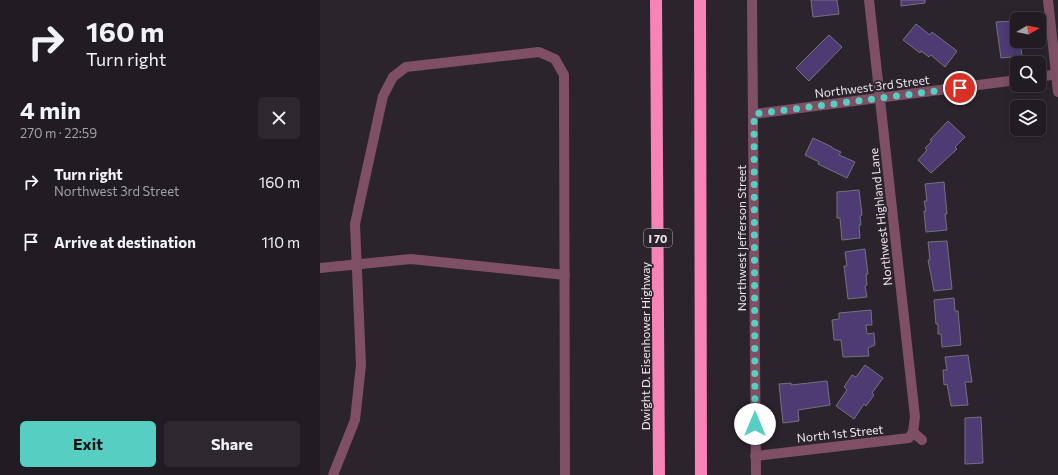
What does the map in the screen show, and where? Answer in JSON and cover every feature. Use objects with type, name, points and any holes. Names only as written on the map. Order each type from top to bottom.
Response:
[{"type":"highway","name":"Dwight D. Eisenhower Highway","points":[[656,0],[659,475]]},
{"type":"highway","points":[[700,0],[701,475]]},
{"type":"street","name":"Northwest Jefferson Street","points":[[752,0],[756,475]]},
{"type":"street","name":"Northwest Highland Lane","points":[[870,0],[915,417],[913,432]]},
{"type":"street","points":[[1048,0],[1058,92]]},
{"type":"street","points":[[333,475],[355,420],[361,365],[355,224],[383,96],[393,77],[406,68],[539,52],[555,59],[564,75],[565,475]]},
{"type":"street","points":[[1046,76],[1057,74]]},
{"type":"street","name":"Northwest 3rd Street","points":[[754,114],[881,99],[1010,81]]},
{"type":"street","points":[[320,268],[410,258],[565,275]]},
{"type":"street","points":[[913,432],[922,440]]},
{"type":"street","name":"North 1st Street","points":[[756,456],[909,438],[913,432]]},
{"type":"building","points":[[811,0],[837,0],[839,14],[813,17]]},
{"type":"building","points":[[901,0],[925,0],[925,3],[901,6]]},
{"type":"building","points":[[1010,21],[1010,48],[1021,48],[1022,56],[1001,58],[996,22]]},
{"type":"building","points":[[916,24],[930,35],[932,32],[957,51],[945,67],[931,55],[929,57],[921,51],[920,53],[903,40]]},
{"type":"building","points":[[829,35],[842,47],[809,81],[796,68]]},
{"type":"building","points":[[948,121],[965,137],[955,147],[957,149],[931,173],[918,160],[927,150],[925,148],[932,141],[930,140]]},
{"type":"building","points":[[813,138],[841,152],[839,155],[855,162],[847,178],[818,164],[819,162],[805,155]]},
{"type":"building","points":[[944,182],[947,230],[926,232],[924,211],[926,211],[924,201],[927,201],[925,184]]},
{"type":"building","points":[[859,190],[862,215],[860,216],[861,225],[859,225],[860,238],[842,240],[840,218],[837,218],[837,192]]},
{"type":"building","points":[[947,241],[952,289],[934,291],[928,260],[930,260],[928,242]]},
{"type":"building","points":[[865,249],[868,274],[866,274],[867,285],[865,286],[867,297],[848,299],[844,266],[847,266],[845,252]]},
{"type":"building","points":[[954,298],[955,311],[958,311],[961,345],[942,347],[941,334],[938,334],[938,324],[936,324],[934,300]]},
{"type":"building","points":[[871,310],[872,325],[866,325],[867,334],[874,333],[875,345],[868,348],[869,356],[843,357],[841,340],[834,340],[832,320],[839,319],[839,313]]},
{"type":"building","points":[[968,355],[972,382],[965,382],[968,405],[951,406],[947,384],[944,385],[943,370],[947,370],[945,357]]},
{"type":"building","points":[[865,365],[883,378],[872,393],[874,395],[866,406],[864,404],[854,419],[836,406],[847,390],[844,387],[852,375],[856,377]]},
{"type":"building","points":[[827,381],[830,405],[798,410],[799,421],[783,423],[779,384],[791,383],[791,385]]},
{"type":"building","points":[[981,417],[983,463],[965,464],[965,418]]},
{"type":"route","points":[[755,424],[754,114],[960,88]]}]
